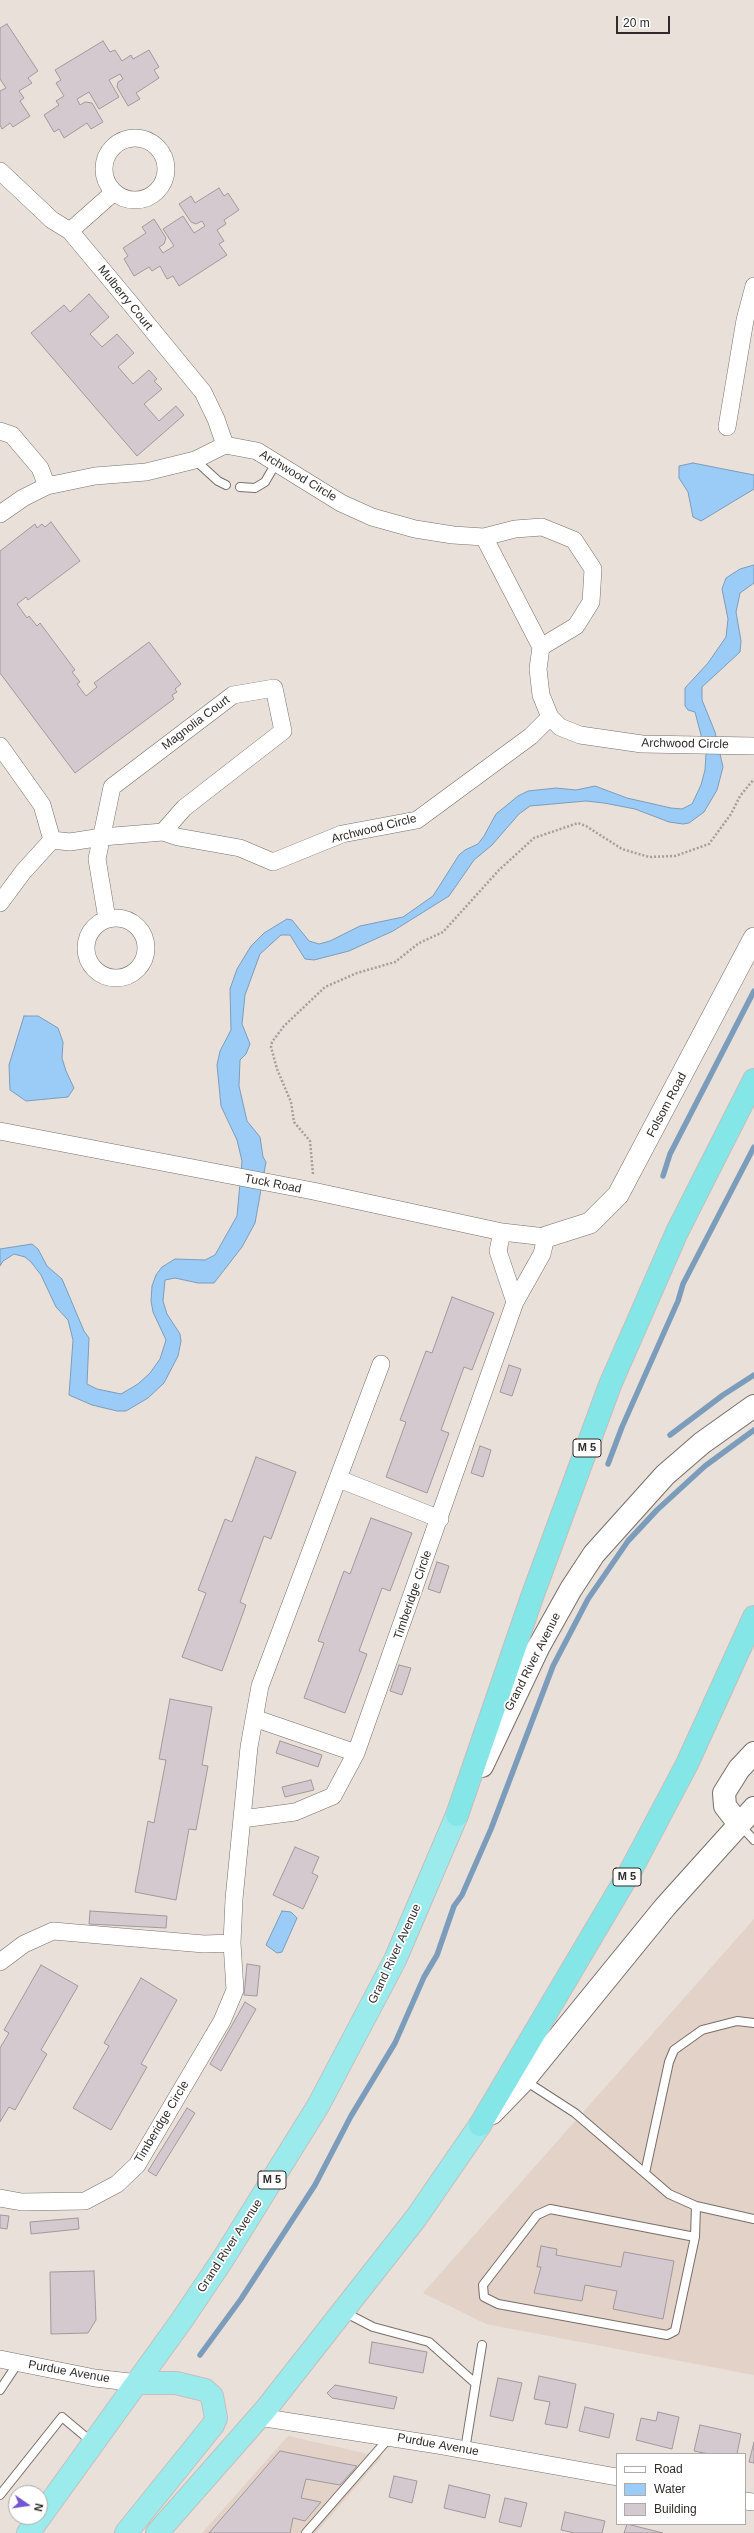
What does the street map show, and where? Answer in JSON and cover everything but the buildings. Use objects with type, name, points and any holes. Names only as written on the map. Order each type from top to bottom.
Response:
[{"type":"highway","name":"M 5","points":[[457,1815],[532,1597],[610,1385],[677,1232],[754,1080]]},
{"type":"highway","name":"M 5","points":[[157,2533],[259,2416],[343,2312],[416,2218],[480,2125],[631,1870],[687,1764],[754,1617]]},
{"type":"highway","name":"Grand River Avenue","points":[[48,2506],[138,2383],[223,2259],[318,2106],[395,1960],[457,1815]]},
{"type":"highway","points":[[126,2533],[213,2425],[216,2418],[212,2396],[206,2390],[181,2383],[138,2383]]},
{"type":"main road","name":"Grand River Avenue","points":[[457,1815],[538,1648],[571,1589],[594,1554],[665,1475],[702,1443],[754,1406]]},
{"type":"main road","points":[[739,1824],[725,1806],[724,1793],[739,1769],[754,1753]]},
{"type":"main road","points":[[480,2125],[524,2080],[665,1907],[754,1808]]},
{"type":"street","name":"Mulberry Court","points":[[0,172],[52,220],[70,231],[202,392],[216,419],[225,445]]},
{"type":"street","points":[[70,231],[114,192]]},
{"type":"street","points":[[727,427],[745,320],[754,286]]},
{"type":"street","points":[[0,431],[12,435],[40,468],[47,486]]},
{"type":"street","points":[[0,514],[23,498],[47,486],[95,476],[146,472],[195,460],[225,445]]},
{"type":"street","name":"Archwood Circle","points":[[225,445],[256,451],[340,503],[372,517],[414,529],[453,535],[484,537],[515,529],[542,527],[574,540],[593,569],[591,602],[576,626],[541,648],[538,669],[541,695],[550,717],[560,727],[580,735],[642,744],[754,746]]},
{"type":"street","points":[[484,537],[541,648]]},
{"type":"street","name":"Magnolia Court","points":[[107,919],[97,859],[112,787],[233,695],[274,688],[283,731],[184,808],[163,832]]},
{"type":"street","name":"Archwood Circle","points":[[52,840],[70,842],[102,836],[163,832],[178,837],[240,848],[273,862],[342,834],[417,820],[531,736],[550,717]]},
{"type":"street","points":[[0,746],[42,804],[52,840],[23,872],[0,903]]},
{"type":"street","name":"Folsom Road","points":[[546,1237],[590,1223],[618,1195],[754,938]]},
{"type":"street","name":"Tuck Road","points":[[0,1131],[313,1191],[502,1232],[546,1237]]},
{"type":"street","points":[[502,1232],[498,1251],[515,1302]]},
{"type":"street","name":"Timberidge Circle","points":[[242,1819],[295,1812],[333,1796],[356,1753],[440,1519],[515,1302],[542,1254],[546,1237]]},
{"type":"street","name":"Timberidge Circle","points":[[0,2198],[22,2202],[85,2201],[116,2184],[137,2165],[222,2021],[235,1990],[232,1943],[242,1819],[249,1748],[260,1686],[381,1364]]},
{"type":"street","points":[[339,1479],[440,1519]]},
{"type":"street","points":[[254,1718],[356,1753]]},
{"type":"street","points":[[0,1962],[24,1944],[53,1930],[204,1944],[232,1943]]},
{"type":"street","name":"Purdue Avenue","points":[[0,2359],[95,2378],[138,2383]]},
{"type":"street","name":"Purdue Avenue","points":[[259,2416],[390,2437],[616,2477]]},
{"type":"lane","points":[[195,460],[218,481],[226,484]]},
{"type":"lane","points":[[240,487],[255,488],[265,482],[276,463]]},
{"type":"lane","points":[[739,1824],[754,1840]]},
{"type":"lane","points":[[645,2173],[669,2062],[674,2050],[702,2030],[737,2021],[754,2023]]},
{"type":"lane","points":[[524,2080],[575,2113],[670,2194],[696,2206],[754,2219]]},
{"type":"lane","points":[[695,2237],[550,2209],[537,2215],[483,2285],[484,2297],[498,2304],[667,2335],[675,2331],[695,2237],[696,2206]]},
{"type":"lane","points":[[343,2312],[373,2327],[429,2342],[475,2383]]},
{"type":"lane","points":[[465,2450],[482,2346]]},
{"type":"lane","points":[[0,2390],[18,2363]]},
{"type":"lane","points":[[0,2495],[62,2418],[94,2444]]},
{"type":"lane","points":[[306,2533],[390,2437]]},
{"type":"path","points":[[313,1191],[310,1141],[294,1122],[291,1102],[277,1069],[271,1047],[272,1042],[284,1026],[313,998],[325,987],[357,973],[394,962],[419,943],[443,932],[499,870],[534,838],[578,823],[586,826],[622,850],[649,857],[675,856],[709,844],[731,814],[740,796],[754,779]]},
{"type":"shaded area","points":[[754,1919],[754,2375],[486,2324],[423,2293]]},
{"type":"shaded area","points":[[288,2436],[382,2457],[316,2533],[202,2533]]},
{"type":"water","points":[[693,463],[754,475],[754,489],[701,521],[693,517],[688,492],[679,478],[679,466]]},
{"type":"water","points":[[754,565],[754,583],[740,593],[736,612],[741,641],[740,652],[702,687],[702,700],[715,732],[723,767],[717,790],[704,812],[689,823],[683,824],[669,822],[635,809],[604,803],[586,801],[530,806],[519,814],[492,845],[474,860],[449,896],[393,931],[349,951],[314,960],[305,959],[290,935],[281,935],[260,954],[245,995],[242,1024],[250,1044],[246,1054],[240,1060],[239,1086],[247,1121],[260,1137],[263,1157],[266,1162],[255,1223],[242,1247],[214,1283],[198,1283],[175,1278],[165,1280],[163,1301],[167,1314],[180,1334],[181,1341],[178,1356],[164,1383],[148,1398],[126,1411],[117,1411],[92,1405],[69,1395],[73,1340],[68,1320],[56,1307],[41,1275],[31,1262],[25,1257],[14,1254],[3,1261],[0,1266],[0,1249],[32,1244],[38,1249],[47,1266],[62,1279],[84,1331],[89,1338],[87,1384],[97,1389],[121,1394],[138,1384],[150,1373],[160,1359],[166,1340],[153,1312],[151,1301],[152,1286],[156,1275],[162,1267],[175,1259],[205,1260],[215,1255],[237,1216],[242,1161],[237,1140],[221,1106],[217,1065],[220,1051],[231,1030],[230,989],[237,969],[251,946],[264,933],[287,919],[292,920],[309,941],[319,944],[330,941],[360,926],[403,917],[433,896],[459,855],[465,850],[478,844],[496,814],[518,796],[528,791],[556,788],[576,790],[595,786],[627,798],[671,808],[682,809],[692,804],[701,785],[705,770],[706,754],[695,712],[688,710],[685,706],[685,688],[708,663],[726,637],[728,619],[722,589],[726,578],[740,569]]},
{"type":"water","points":[[24,1016],[38,1016],[58,1028],[63,1042],[62,1058],[74,1088],[68,1097],[26,1101],[10,1090],[9,1065]]},
{"type":"water","points":[[282,1911],[291,1912],[297,1918],[282,1952],[277,1953],[266,1945]]},
{"type":"waterway","points":[[663,1176],[670,1154],[754,991]]},
{"type":"waterway","points":[[608,1464],[622,1427],[678,1301],[683,1284],[754,1147]]},
{"type":"waterway","points":[[670,1435],[723,1395],[754,1375]]},
{"type":"waterway","points":[[200,2355],[241,2299],[315,2185],[351,2116],[395,2043],[424,1977],[437,1955],[454,1906],[462,1895],[491,1829],[553,1666],[588,1599],[628,1541],[657,1510],[705,1466],[754,1430]]}]
